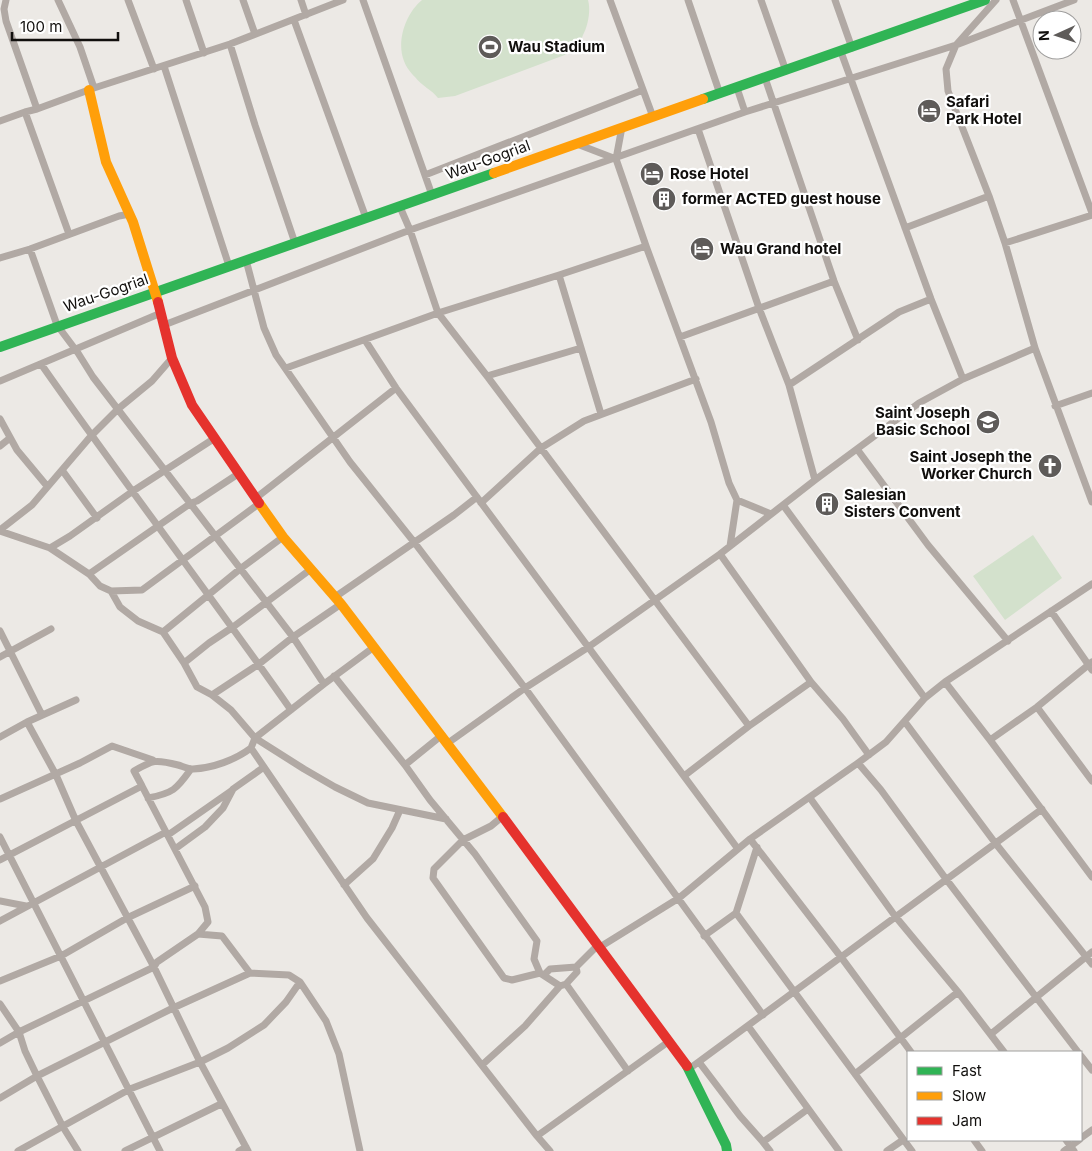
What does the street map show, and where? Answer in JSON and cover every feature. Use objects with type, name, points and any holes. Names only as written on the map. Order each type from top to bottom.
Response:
[{"type":"street","points":[[6,0],[4,10],[6,21],[37,109]]},
{"type":"street","points":[[58,0],[80,47],[106,162],[130,214],[156,292],[172,358],[192,405],[283,537],[338,600],[445,739],[668,1042],[690,1069],[726,1145],[727,1151]]},
{"type":"street","points":[[128,0],[154,69]]},
{"type":"street","points":[[186,0],[204,53]]},
{"type":"street","points":[[243,0],[255,34]]},
{"type":"street","points":[[301,0],[306,15]]},
{"type":"street","points":[[0,121],[230,44],[343,0]]},
{"type":"street","points":[[363,0],[432,195]]},
{"type":"street","points":[[610,0],[653,117]]},
{"type":"street","points":[[688,0],[720,94]]},
{"type":"street","points":[[761,0],[786,71]]},
{"type":"street","points":[[835,0],[852,48]]},
{"type":"street","name":"Wau-Gogrial","points":[[0,347],[57,325],[156,292],[985,0]]},
{"type":"street","points":[[996,0],[956,45],[946,69],[948,91],[989,196],[1005,243],[1035,348],[1092,502]]},
{"type":"street","points":[[1005,243],[1092,214],[1013,0]]},
{"type":"street","points":[[164,325],[254,292],[410,230],[745,112],[956,45],[1074,0]]},
{"type":"street","points":[[294,20],[366,218]]},
{"type":"street","points":[[230,44],[295,243]]},
{"type":"street","points":[[841,52],[931,299],[963,379]]},
{"type":"street","points":[[164,66],[229,266]]},
{"type":"street","points":[[765,78],[834,281],[858,340]]},
{"type":"street","points":[[737,88],[745,112]]},
{"type":"street","points":[[425,175],[643,90]]},
{"type":"street","points":[[25,112],[69,234]]},
{"type":"street","points":[[622,127],[616,159],[646,246],[712,422],[729,484],[737,500],[730,546]]},
{"type":"street","points":[[698,129],[759,308],[789,385],[815,480]]},
{"type":"street","points":[[577,144],[616,159]]},
{"type":"street","points":[[905,228],[989,196]]},
{"type":"street","points":[[400,206],[438,313],[749,726]]},
{"type":"street","points":[[1,256],[30,249],[119,216],[130,214]]},
{"type":"street","points":[[286,368],[438,313],[559,276],[646,246]]},
{"type":"street","points":[[30,249],[57,325],[118,409],[293,637],[324,684]]},
{"type":"street","points":[[246,260],[270,344],[350,462],[414,542],[525,688],[763,1015]]},
{"type":"street","points":[[559,276],[601,414]]},
{"type":"street","points":[[680,337],[834,281]]},
{"type":"street","points":[[789,385],[899,312],[931,299]]},
{"type":"street","points":[[0,381],[161,313]]},
{"type":"street","points":[[365,340],[396,388],[587,648],[738,849]]},
{"type":"street","points":[[487,376],[581,348]]},
{"type":"street","points":[[405,765],[587,648],[720,554],[815,480],[919,403],[963,379],[1035,348]]},
{"type":"street","points":[[0,531],[32,505],[91,436],[118,409],[152,381],[172,358]]},
{"type":"street","points":[[41,364],[91,436],[210,594],[291,710]]},
{"type":"street","points":[[212,695],[259,664],[414,542],[479,500],[541,448],[584,421],[696,379]]},
{"type":"street","points":[[0,531],[50,548],[89,574],[100,586],[111,591],[142,590],[217,536],[396,388]]},
{"type":"street","points":[[1055,406],[1092,393]]},
{"type":"street","points":[[0,419],[17,450],[47,486]]},
{"type":"street","points":[[0,446],[10,438]]},
{"type":"street","points":[[50,548],[97,518],[133,490],[215,438]]},
{"type":"street","points":[[857,449],[928,545],[1008,641]]},
{"type":"street","points":[[62,470],[97,518]]},
{"type":"street","points":[[89,574],[191,502],[197,501],[238,474]]},
{"type":"street","points":[[737,500],[771,514]]},
{"type":"street","points":[[783,505],[926,698]]},
{"type":"street","points":[[163,632],[240,569],[283,537]]},
{"type":"street","points":[[720,554],[811,682],[843,719],[869,755]]},
{"type":"street","points":[[184,663],[311,569]]},
{"type":"street","points":[[503,816],[491,826],[463,840],[434,870],[435,881],[504,978],[512,980],[542,974],[550,969],[576,967],[599,946],[679,898],[750,839],[886,742],[926,698],[945,682],[1092,584]]},
{"type":"street","points":[[111,591],[120,607],[138,621],[163,632],[184,663],[197,687],[212,695],[231,710],[256,738],[335,788],[368,803],[446,819]]},
{"type":"street","points":[[990,740],[1091,666],[1051,611]]},
{"type":"street","points":[[0,657],[50,630]]},
{"type":"street","points":[[0,632],[42,715]]},
{"type":"street","points":[[0,799],[56,775],[112,746],[153,760],[192,769],[212,766],[239,757],[251,748],[256,738],[374,647]]},
{"type":"street","points":[[334,676],[514,906],[537,941],[534,959],[542,974],[563,985],[628,1071]]},
{"type":"street","points":[[684,776],[749,726],[811,682]]},
{"type":"street","points":[[945,682],[1092,877]]},
{"type":"street","points":[[0,737],[27,722],[76,700]]},
{"type":"street","points":[[1037,707],[1092,781]]},
{"type":"street","points":[[27,722],[56,775],[76,821],[154,967],[244,1150]]},
{"type":"street","points":[[905,722],[996,844],[1089,954],[1092,964]]},
{"type":"street","points":[[251,748],[373,926],[536,1136],[550,1151]]},
{"type":"street","points":[[0,1043],[154,967],[157,962],[198,934],[208,922],[205,907],[134,771],[153,760]]},
{"type":"street","points":[[858,763],[881,790],[946,879],[1077,1051]]},
{"type":"street","points":[[0,922],[167,834],[264,767]]},
{"type":"street","points":[[148,798],[167,794],[178,787],[192,769]]},
{"type":"street","points":[[0,860],[8,854],[142,786]]},
{"type":"street","points":[[175,849],[205,827],[223,808],[234,789]]},
{"type":"street","points":[[810,798],[895,916],[958,992],[1003,1051]]},
{"type":"street","points":[[690,1069],[1042,809]]},
{"type":"street","points":[[344,885],[373,859],[392,828],[400,810]]},
{"type":"street","points":[[0,837],[30,905],[61,956],[160,1151]]},
{"type":"street","points":[[750,839],[910,1051]]},
{"type":"street","points":[[704,936],[736,913],[757,847]]},
{"type":"street","points":[[0,981],[61,956],[127,918],[194,886]]},
{"type":"street","points":[[0,902],[30,905]]},
{"type":"street","points":[[736,913],[912,1151]]},
{"type":"street","points":[[198,934],[222,936],[250,972]]},
{"type":"street","points":[[991,1034],[1089,954]]},
{"type":"street","points":[[482,1065],[525,1026],[577,972],[576,967]]},
{"type":"street","points":[[0,1098],[37,1076],[250,972],[289,975],[300,982],[326,1021],[339,1054],[358,1149]]},
{"type":"street","points":[[18,1151],[130,1089],[200,1062],[228,1048],[264,1025],[286,1002],[300,982]]},
{"type":"street","points":[[855,1074],[958,992]]},
{"type":"street","points":[[0,1004],[19,1032],[25,1051],[37,1076],[63,1127],[78,1151]]},
{"type":"street","points":[[748,1026],[839,1151]]},
{"type":"street","points":[[536,1136],[668,1042]]},
{"type":"street","points":[[1082,1057],[1092,1070]]},
{"type":"street","points":[[699,1062],[740,1116],[770,1151]]},
{"type":"street","points":[[125,1151],[222,1104]]},
{"type":"street","points":[[763,1142],[808,1109]]},
{"type":"street","points":[[887,1151],[903,1140]]},
{"type":"street","points":[[1064,1151],[1070,1146]]},
{"type":"green space","name":"Wau Stadium","points":[[422,0],[588,0],[589,13],[578,50],[455,96],[438,98],[410,72],[402,53],[402,36],[407,20],[411,12]]},
{"type":"green space","points":[[1033,535],[1062,578],[1005,620],[973,576]]},
{"type":"traffic: fast","points":[[703,99],[985,0]]},
{"type":"traffic: fast","points":[[0,347],[494,173]]},
{"type":"traffic: fast","points":[[687,1066],[726,1145],[727,1151]]},
{"type":"traffic: slow","points":[[89,90],[106,162],[133,222],[158,302]]},
{"type":"traffic: slow","points":[[494,173],[703,99]]},
{"type":"traffic: slow","points":[[259,503],[283,537],[341,604],[503,817]]},
{"type":"traffic: jam","points":[[158,302],[172,358],[192,405],[259,503]]},
{"type":"traffic: jam","points":[[503,817],[687,1066]]},
{"type":"place","name":"Wau Stadium","points":[[490,47]]},
{"type":"place","name":"Safari Park Hotel","points":[[929,111]]},
{"type":"place","name":"Rose Hotel","points":[[652,174]]},
{"type":"place","name":"former ACTED guest house","points":[[664,199]]},
{"type":"place","name":"Wau Grand hotel","points":[[702,249]]},
{"type":"place","name":"Saint Joseph Basic School","points":[[988,422]]},
{"type":"place","name":"Saint Joseph the Worker Church","points":[[1050,466]]},
{"type":"place","name":"Salesian Sisters Convent","points":[[827,504]]}]
